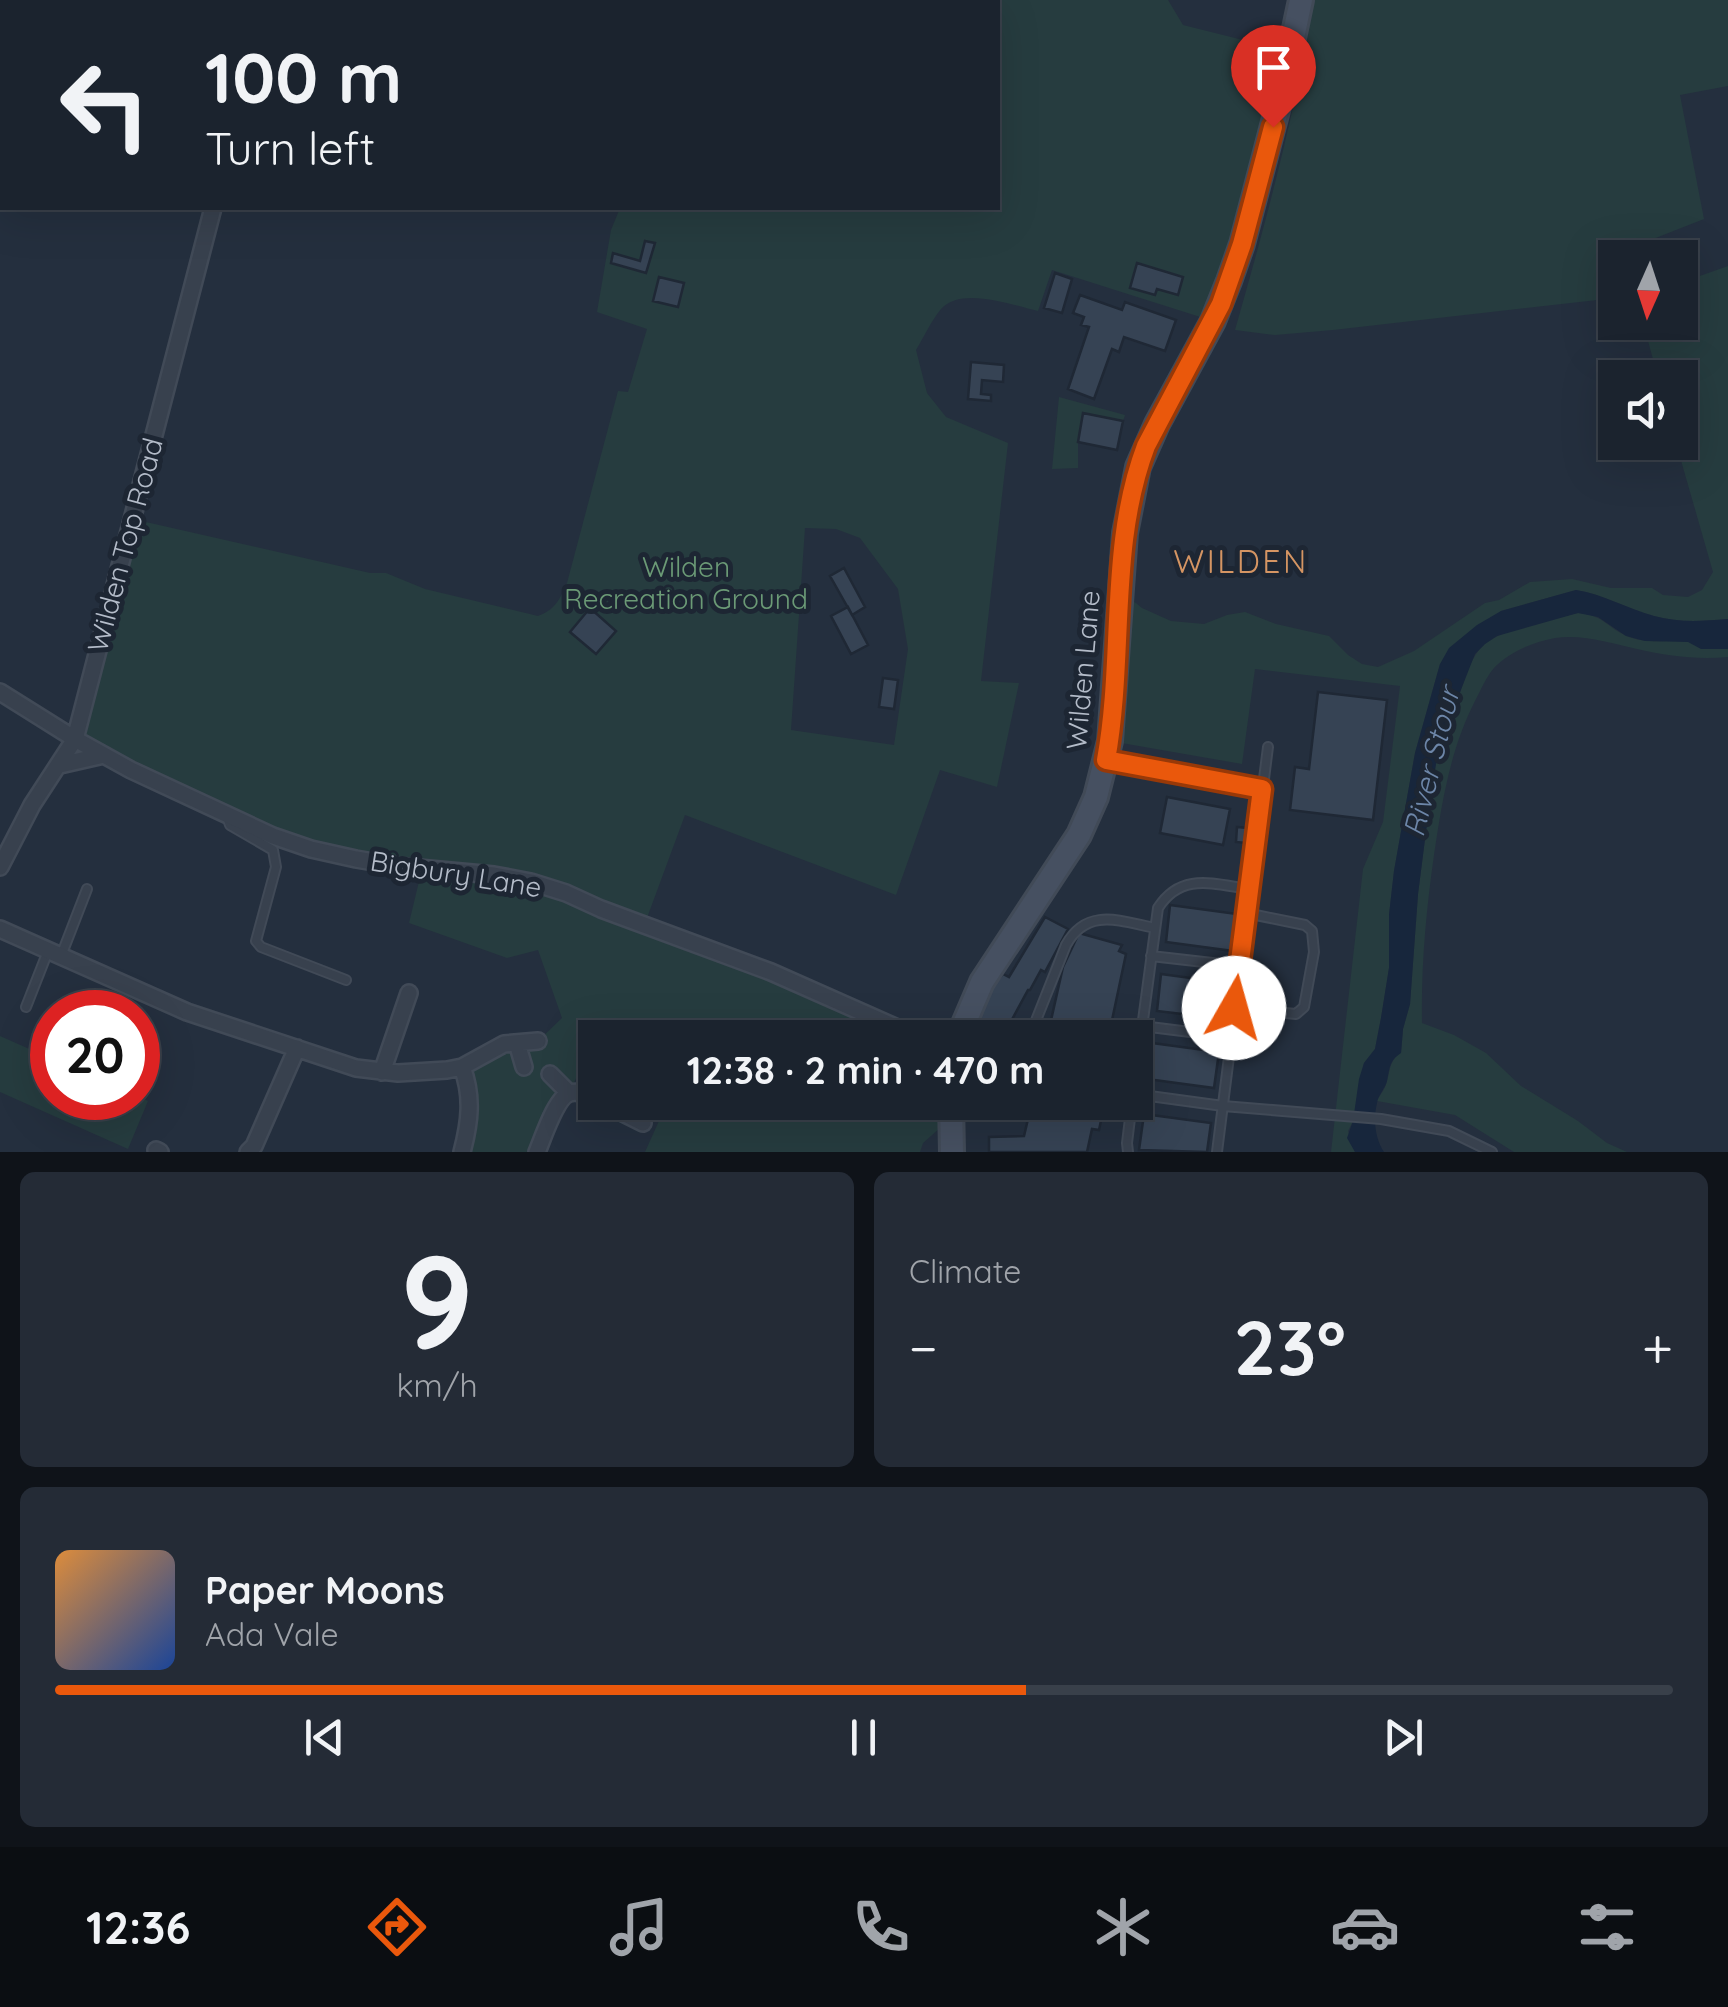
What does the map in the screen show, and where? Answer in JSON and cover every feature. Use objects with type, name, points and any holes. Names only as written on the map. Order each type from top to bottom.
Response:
[{"type":"street","name":"Wilden Lane","points":[[966,1020],[982,982],[1079,836],[1096,797],[1113,712],[1125,533],[1138,467],[1230,281],[1281,95],[1300,0]]},
{"type":"street","name":"Wilden Top Road","points":[[0,867],[32,805],[75,739],[212,210]]},
{"type":"street","name":"Bigbury Lane","points":[[0,692],[104,755],[273,836],[332,854],[396,866],[507,876],[548,887],[771,972],[879,1020]]},
{"type":"street","points":[[60,765],[104,755]]},
{"type":"street","points":[[0,929],[187,1012],[356,1068],[428,1072],[462,1067],[504,1044],[538,1041]]},
{"type":"street","points":[[382,1072],[409,992]]},
{"type":"street","points":[[517,1043],[524,1067]]},
{"type":"street","points":[[248,1152],[296,1048]]},
{"type":"street","points":[[462,1067],[470,1100],[462,1152]]},
{"type":"street","points":[[550,1074],[569,1093]]},
{"type":"street","points":[[537,1152],[560,1099],[578,1092]]},
{"type":"street","points":[[637,1120],[643,1123]]},
{"type":"street","points":[[951,1120],[952,1152]]},
{"type":"lane","points":[[1218,1152],[1268,747]]},
{"type":"lane","points":[[1106,760],[1262,789]]},
{"type":"lane","points":[[226,815],[230,825],[273,850],[276,867],[256,941],[260,947],[346,980]]},
{"type":"lane","points":[[1143,1020],[1158,908],[1165,897],[1177,887],[1193,882],[1250,888]]},
{"type":"lane","points":[[26,1007],[88,889]]},
{"type":"lane","points":[[1234,1008],[1296,1014],[1304,1007],[1314,952],[1312,931],[1305,926],[1246,913]]},
{"type":"lane","points":[[1036,1020],[1066,945],[1080,926],[1093,920],[1116,920],[1155,928]]},
{"type":"lane","points":[[1151,956],[1240,966]]},
{"type":"lane","points":[[1153,1027],[1230,1037]]},
{"type":"lane","points":[[1153,1096],[1381,1119],[1449,1130],[1492,1152]]},
{"type":"lane","points":[[1128,1152],[1129,1120]]},
{"type":"green space","name":"Wilden Recreation Ground","points":[[1000,0],[1168,0],[1183,25],[1291,52],[1213,321],[1052,270],[1038,311],[987,299],[950,302],[937,314],[916,350],[927,393],[946,417],[1008,443],[981,681],[1019,683],[997,787],[940,770],[896,895],[685,815],[644,926],[861,1012],[860,1020],[578,1020],[578,1075],[537,1152],[462,1152],[462,1067],[504,1044],[538,1041],[562,1018],[538,950],[507,958],[409,923],[422,869],[332,854],[75,739],[137,520],[370,573],[386,573],[425,589],[538,616],[553,607],[567,583],[618,391],[628,392],[647,329],[597,312],[611,230],[619,210],[1000,210]],"holes":[[[805,528],[836,529],[860,538],[898,589],[908,649],[894,745],[791,730]]]},
{"type":"green space","points":[[1313,0],[1728,0],[1728,86],[1680,95],[1704,219],[1651,240],[1598,240],[1598,300],[1275,335],[1235,330],[1269,207]]},
{"type":"green space","points":[[1728,266],[1728,619],[1663,618],[1576,590],[1501,611],[1440,664],[1415,753],[1394,871],[1389,968],[1375,1049],[1364,1063],[1348,1131],[1355,1152],[1331,1152],[1363,869],[1383,822],[1400,686],[1255,669],[1242,764],[1110,741],[1120,590],[1142,608],[1171,621],[1204,624],[1245,612],[1276,624],[1329,636],[1362,664],[1378,667],[1414,651],[1485,603],[1499,600],[1530,582],[1572,579],[1611,588],[1652,588],[1663,595],[1688,597],[1702,590],[1713,572],[1681,460],[1698,460],[1698,360],[1653,360],[1648,340],[1698,340],[1698,277]]},
{"type":"green space","points":[[1059,397],[1125,415],[1123,421],[1083,413],[1078,468],[1052,469]]},
{"type":"green space","points":[[1578,613],[1594,616],[1635,639],[1728,648],[1728,657],[1671,655],[1586,638],[1547,640],[1500,662],[1466,720],[1448,776],[1434,855],[1422,1023],[1486,1053],[1521,1086],[1627,1152],[1514,1152],[1455,1115],[1377,1101],[1391,1064],[1401,1052],[1410,1004],[1431,792],[1436,764],[1468,669],[1480,649],[1495,638]]},
{"type":"green space","points":[[0,1036],[30,1049],[30,1105],[0,1092]]},
{"type":"green space","points":[[63,1120],[140,1120],[128,1149]]},
{"type":"green space","points":[[659,1120],[940,1120],[940,1128],[923,1143],[920,1152],[645,1152]]},
{"type":"water","name":"River Stour","points":[[1576,590],[1663,618],[1728,619],[1728,649],[1701,649],[1688,642],[1645,641],[1626,636],[1598,617],[1578,613],[1497,636],[1475,654],[1436,764],[1418,894],[1410,1004],[1401,1053],[1391,1065],[1376,1109],[1377,1135],[1384,1152],[1355,1152],[1347,1138],[1364,1063],[1375,1049],[1389,968],[1394,871],[1415,753],[1440,664],[1449,648],[1501,611]]},
{"type":"building","points":[[645,241],[655,243],[646,273],[611,263],[613,253],[640,261]]},
{"type":"building","points":[[1137,263],[1183,277],[1178,295],[1157,289],[1155,295],[1130,288]]},
{"type":"building","points":[[1055,273],[1072,279],[1062,313],[1044,308]]},
{"type":"building","points":[[659,277],[684,283],[678,307],[653,301]]},
{"type":"building","points":[[1080,295],[1122,310],[1125,302],[1176,320],[1165,351],[1124,337],[1119,352],[1112,349],[1094,399],[1068,389],[1089,327],[1081,325],[1084,317],[1073,313]]},
{"type":"building","points":[[971,362],[1004,365],[1003,382],[982,380],[981,394],[991,395],[991,401],[968,399]]},
{"type":"building","points":[[1083,413],[1123,421],[1117,450],[1078,442]]},
{"type":"building","points":[[844,568],[865,607],[852,615],[830,576]]},
{"type":"building","points":[[848,607],[868,645],[851,654],[831,616]]},
{"type":"building","points":[[590,608],[616,631],[596,654],[570,632]]},
{"type":"building","points":[[883,678],[898,680],[894,709],[879,707]]},
{"type":"building","points":[[1318,692],[1387,700],[1373,820],[1290,810],[1295,767],[1309,769]]},
{"type":"building","points":[[1167,797],[1230,809],[1223,845],[1160,833]]},
{"type":"building","points":[[1237,827],[1248,828],[1246,843],[1236,842]]},
{"type":"building","points":[[1170,905],[1237,914],[1233,951],[1166,942]]},
{"type":"building","points":[[1045,917],[1068,929],[1045,972],[1041,970],[1012,1020],[975,1020],[992,986],[1003,974],[1009,977]]},
{"type":"building","points":[[1079,933],[1122,945],[1119,951],[1126,954],[1112,1020],[1051,1020],[1063,967]]},
{"type":"building","points":[[1161,974],[1228,983],[1224,1019],[1157,1011]]},
{"type":"building","points":[[1153,1043],[1219,1052],[1214,1088],[1153,1080]]},
{"type":"building","points":[[1153,1115],[1211,1123],[1207,1152],[1139,1150],[1143,1120],[1153,1120]]},
{"type":"building","points":[[1028,1120],[1101,1120],[1099,1130],[1092,1129],[1087,1152],[989,1152],[989,1137],[1024,1136]]},
{"type":"district","name":"WILDEN","points":[[1241,562]]},
{"type":"route","points":[[1234,1008],[1262,789],[1106,760],[1125,533],[1138,467],[1221,304],[1242,244],[1273,127]]}]
